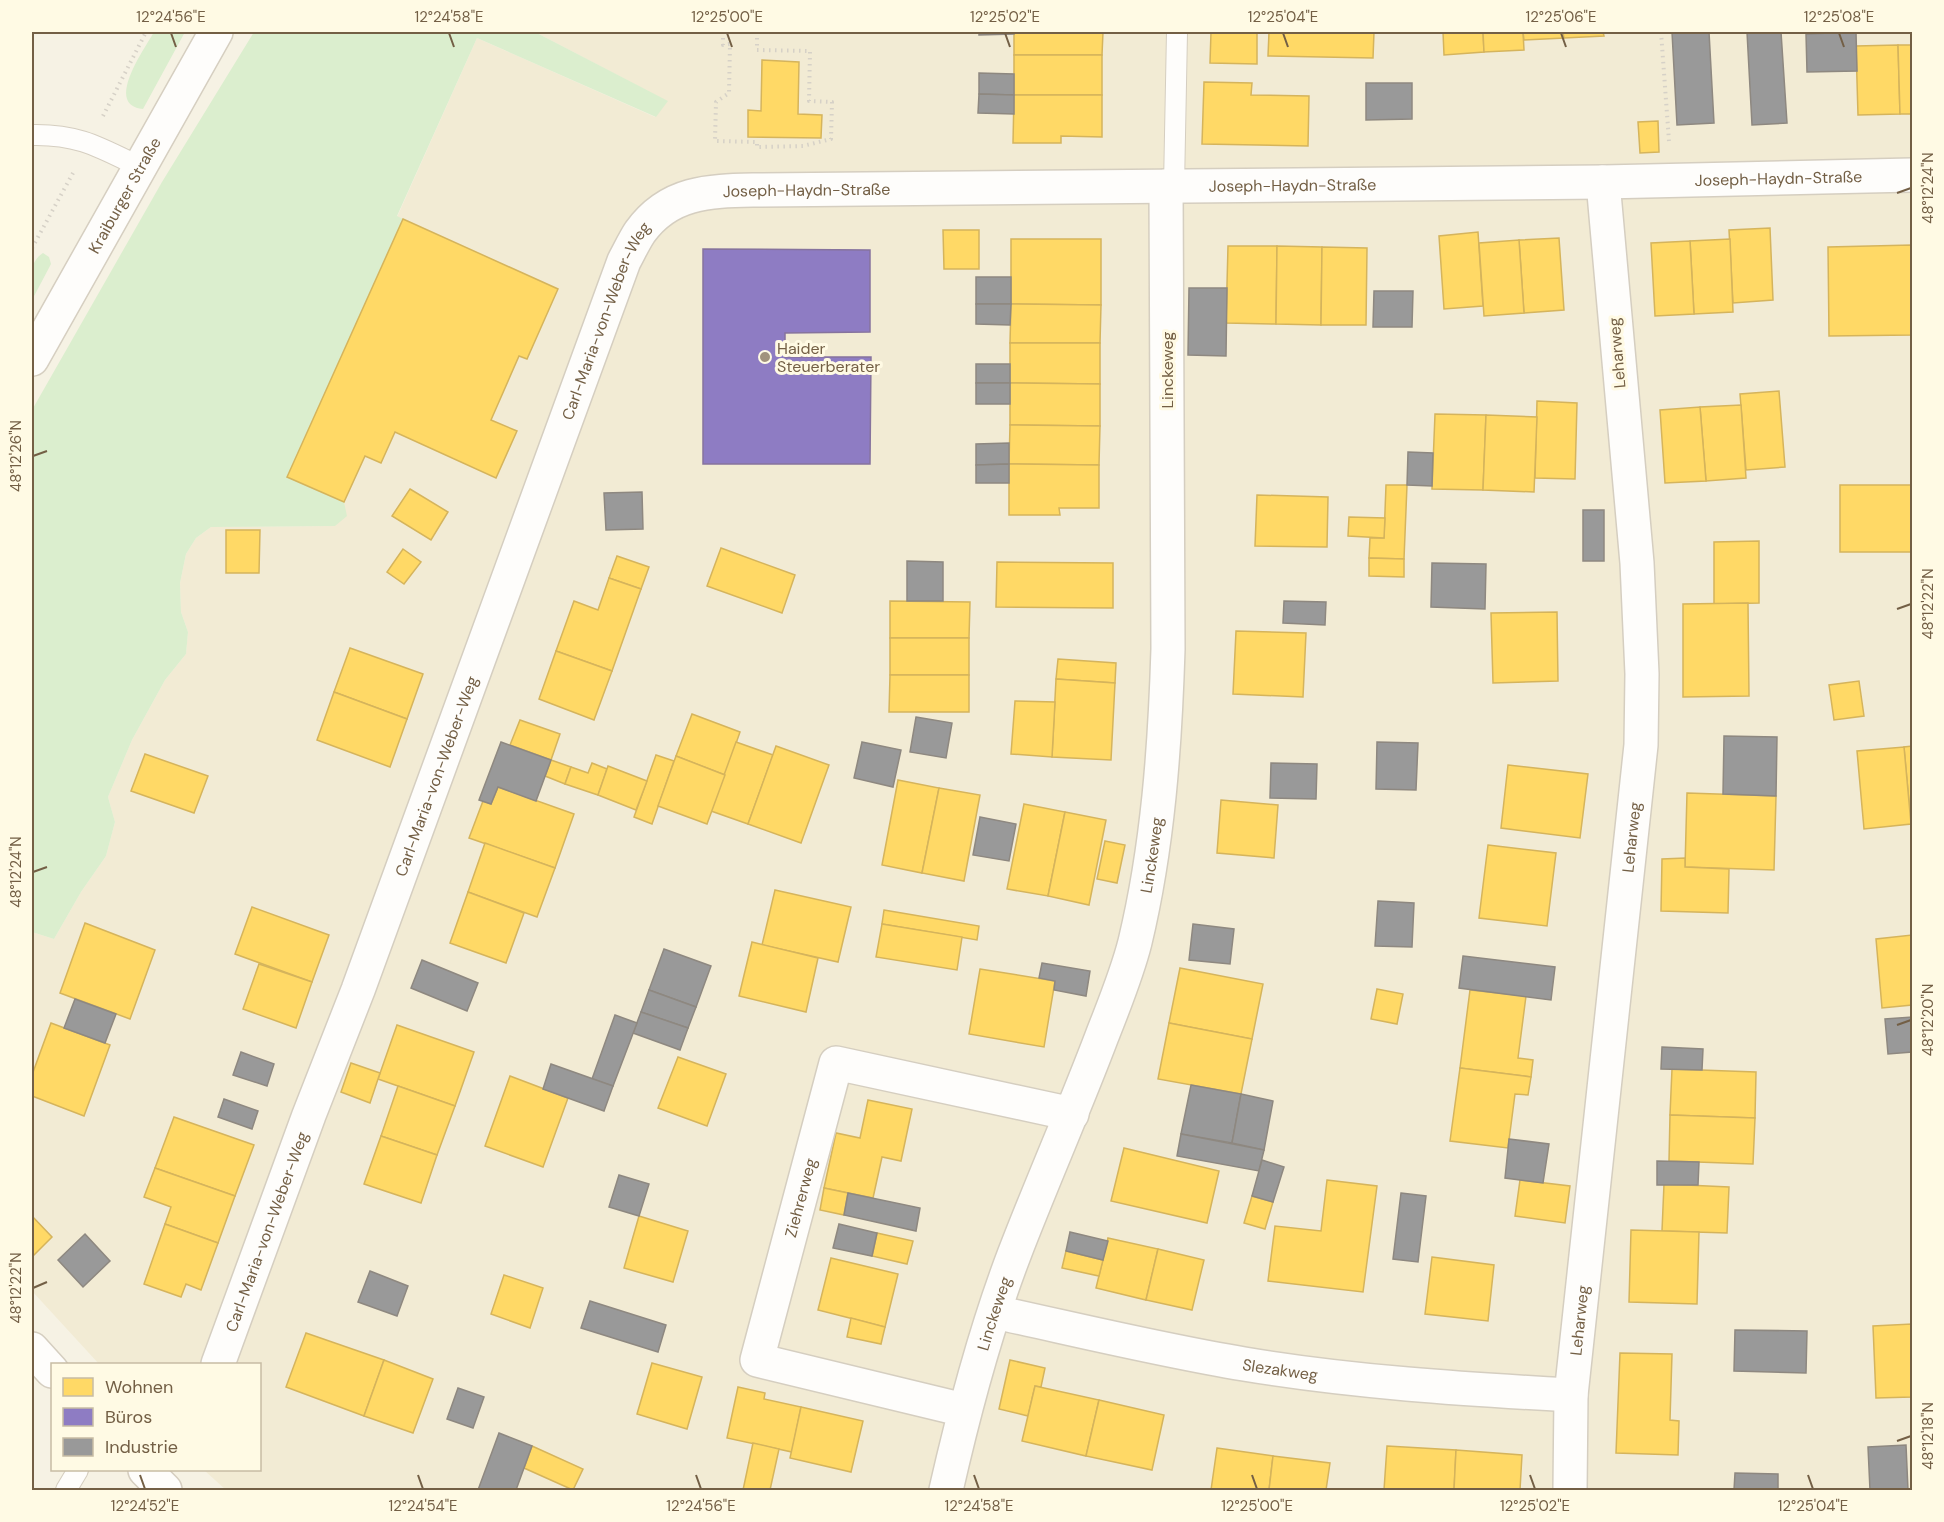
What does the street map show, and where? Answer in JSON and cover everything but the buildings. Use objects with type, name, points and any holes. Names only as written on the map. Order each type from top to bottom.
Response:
[{"type":"street","name":"Kraiburger Straße","points":[[32,359],[216,32]]},
{"type":"street","name":"Joseph-Haydn-Straße","points":[[674,202],[692,195],[725,191],[1604,182],[1912,175]]},
{"type":"street","name":"Leharweg","points":[[1570,1491],[1570,1395],[1641,745],[1642,674],[1636,563],[1604,182]]},
{"type":"street","name":"Linckeweg","points":[[946,1491],[964,1410],[1013,1256],[1072,1114],[1122,983],[1135,943],[1147,881],[1158,806],[1166,721],[1170,186]]},
{"type":"street","name":"Carl-Maria-von-Weber-Weg","points":[[219,1363],[309,1114],[358,990],[624,261],[641,232],[655,216],[674,202]]},
{"type":"street","name":"Ziehrerweg","points":[[964,1410],[757,1360],[836,1063],[1072,1114]]},
{"type":"street","name":"Slezakweg","points":[[995,1312],[1150,1347],[1246,1364],[1357,1379],[1461,1389],[1570,1395]]},
{"type":"street","points":[[32,1349],[51,1370]]},
{"type":"lane","points":[[1170,186],[1178,32]]},
{"type":"lane","points":[[32,135],[55,134],[90,142],[140,167]]},
{"type":"lane","points":[[66,1491],[77,1471]]},
{"type":"path","points":[[723,32],[723,45],[730,44],[729,93],[716,102],[715,141],[757,142],[757,147],[803,146],[831,139],[832,102],[809,101],[810,51],[757,50],[757,32]]},
{"type":"path","points":[[1662,32],[1671,181]]},
{"type":"shaded area","points":[[535,32],[1912,32],[1912,1490],[226,1490],[205,1471],[261,1471],[261,1363],[98,1363],[32,1291],[32,932],[54,939],[81,892],[106,856],[115,822],[108,797],[132,740],[165,680],[186,654],[188,632],[181,612],[180,583],[186,554],[196,538],[211,527],[335,526],[344,502],[287,477],[403,220],[397,217],[477,38],[655,117],[667,101]]},
{"type":"green space","points":[[154,32],[185,32],[143,109],[132,105],[127,98],[127,88],[136,63]]},
{"type":"green space","points":[[254,32],[535,32],[668,101],[656,117],[477,38],[397,216],[403,219],[287,477],[344,502],[347,516],[335,526],[211,527],[196,538],[186,554],[180,583],[181,612],[188,632],[186,654],[165,680],[132,740],[108,797],[115,822],[106,856],[81,892],[54,939],[32,932],[32,410],[162,182]]},
{"type":"green space","points":[[43,253],[49,257],[51,264],[32,300],[32,268],[34,262]]},
{"type":"place","name":"Haider Steuerberater","points":[[765,357]]}]
